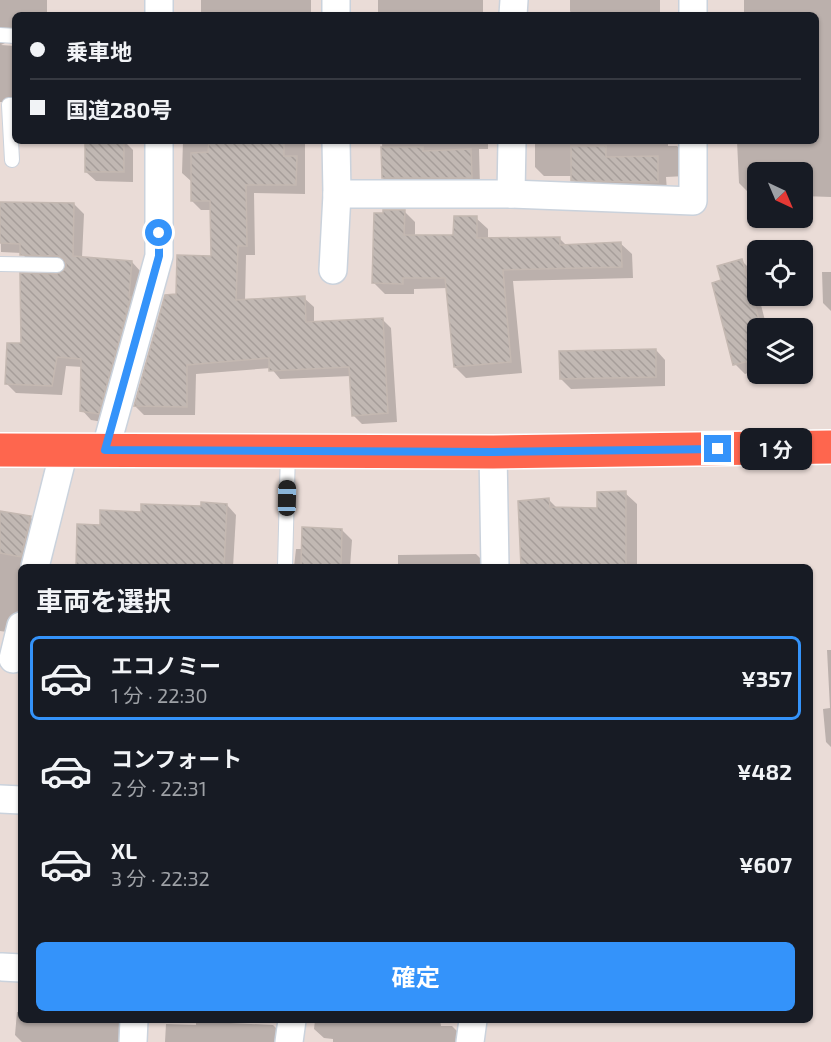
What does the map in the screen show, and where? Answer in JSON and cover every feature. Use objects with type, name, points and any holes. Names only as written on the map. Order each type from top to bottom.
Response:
[{"type":"highway","points":[[0,450],[493,452],[831,447]]},
{"type":"street","points":[[105,450],[159,256],[159,144]]},
{"type":"street","points":[[333,270],[337,194],[336,144]]},
{"type":"street","points":[[511,194],[512,144]]},
{"type":"street","points":[[337,194],[511,194],[693,201],[693,144]]},
{"type":"street","points":[[36,564],[64,451]]},
{"type":"street","points":[[493,452],[495,564]]},
{"type":"street","points":[[0,799],[18,800]]},
{"type":"street","points":[[133,1042],[134,1023]]},
{"type":"street","points":[[289,1042],[292,1023]]},
{"type":"street","points":[[470,1042],[473,1023]]},
{"type":"lane","points":[[12,105],[9,105],[12,160]]},
{"type":"lane","points":[[0,264],[57,265]]},
{"type":"lane","points":[[285,564],[288,451]]},
{"type":"building","points":[[85,144],[124,144],[124,172],[85,172]]},
{"type":"building","points":[[209,144],[284,144],[284,156],[297,156],[296,185],[246,185],[247,246],[238,246],[236,300],[305,296],[306,322],[383,318],[388,413],[352,416],[349,367],[269,371],[269,358],[187,365],[187,407],[134,406],[165,295],[176,294],[177,255],[211,256],[210,201],[191,201],[191,153],[208,152]]},
{"type":"building","points":[[571,146],[606,146],[606,157],[658,156],[658,182],[571,181]]},
{"type":"building","points":[[381,147],[423,147],[423,151],[471,149],[472,178],[382,178]]},
{"type":"building","points":[[0,202],[74,203],[73,256],[132,261],[129,297],[131,297],[99,414],[80,411],[81,359],[57,357],[52,386],[5,384],[7,343],[21,343],[20,273],[57,274],[64,270],[66,265],[65,260],[58,256],[20,255],[20,244],[0,243]]},
{"type":"building","points":[[383,210],[405,210],[404,235],[453,235],[454,216],[477,216],[477,238],[560,237],[560,245],[621,242],[622,267],[503,270],[511,362],[454,367],[445,278],[403,278],[403,284],[372,283],[374,213],[383,213]]},
{"type":"building","points":[[742,259],[747,277],[747,306],[755,306],[758,316],[758,318],[747,318],[747,362],[733,365],[712,283],[721,280],[717,266]]},
{"type":"building","points":[[656,349],[656,377],[560,379],[559,351]]},
{"type":"building","points":[[626,491],[626,564],[521,564],[518,501],[549,498],[550,507],[597,508],[597,492]]},
{"type":"building","points":[[201,502],[227,504],[224,564],[76,564],[77,524],[100,525],[100,510],[141,512],[141,504],[201,506]]},
{"type":"building","points":[[0,511],[31,516],[21,557],[0,553]]},
{"type":"building","points":[[302,527],[342,529],[341,564],[301,564]]},
{"type":"route","points":[[159,233],[159,256],[105,450],[493,452],[718,449]]}]
